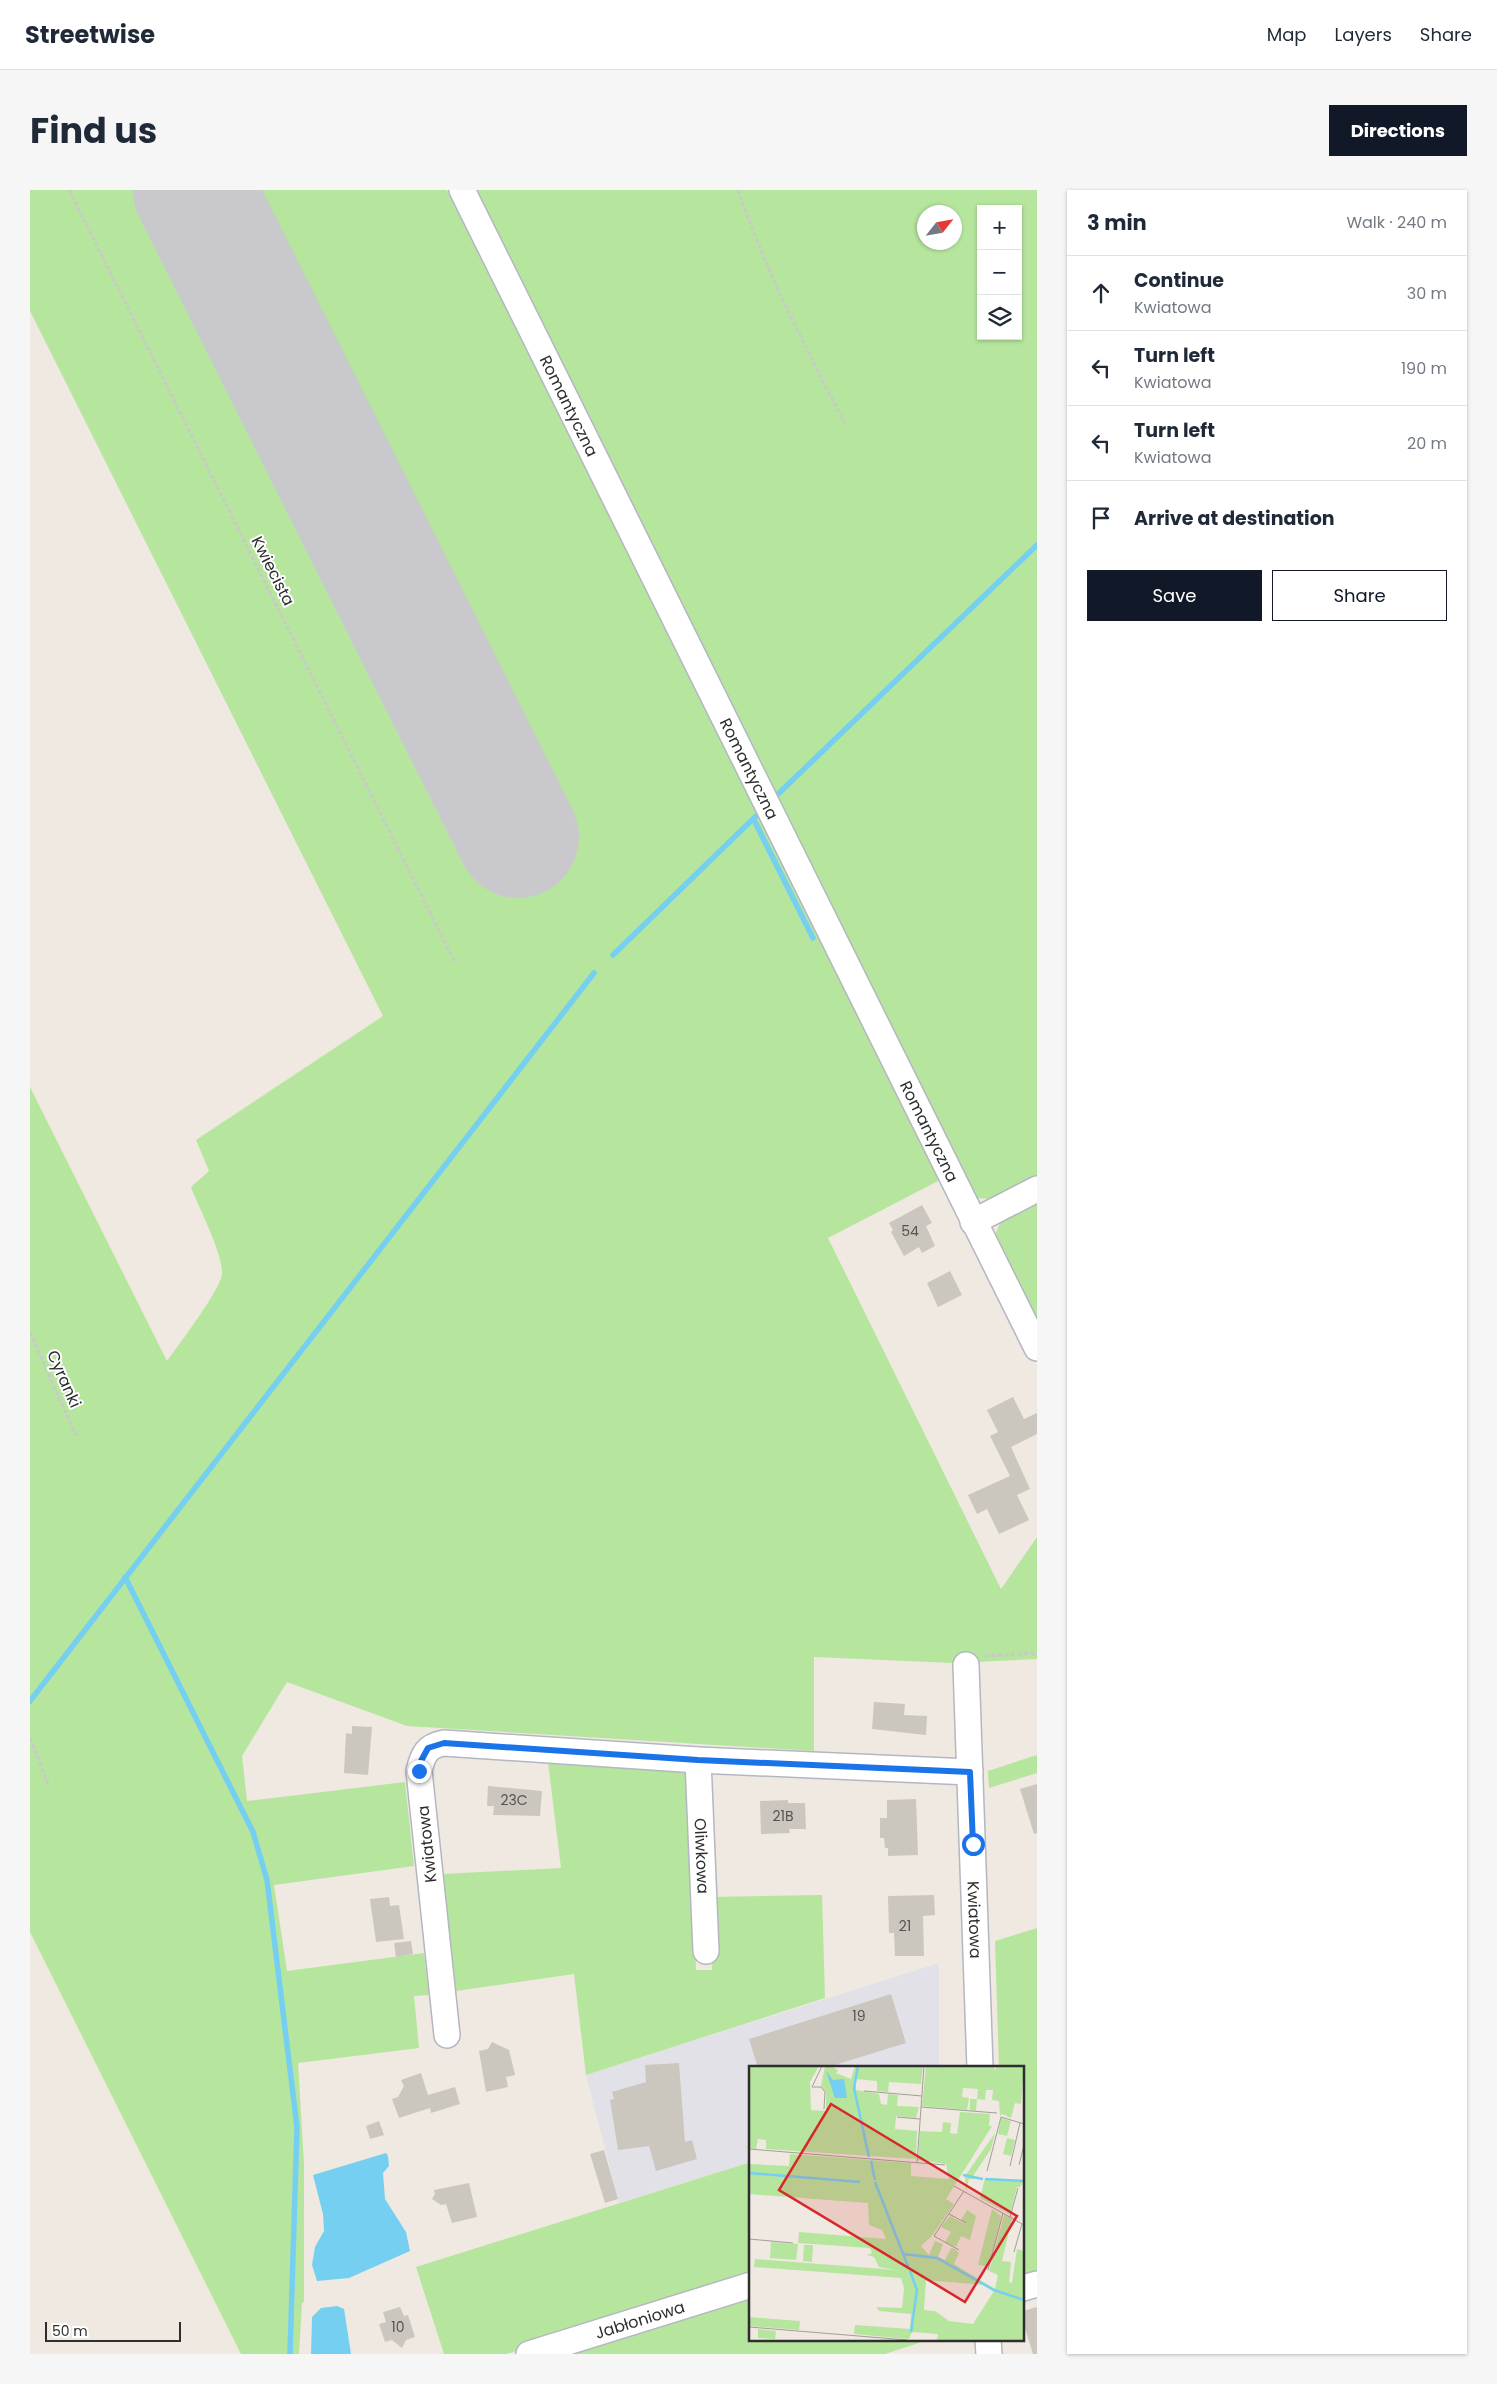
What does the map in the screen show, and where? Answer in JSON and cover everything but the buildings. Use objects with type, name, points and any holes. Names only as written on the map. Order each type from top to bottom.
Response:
[{"type":"street","name":"Romantyczna","points":[[462,190],[1037,1348]]},
{"type":"street","points":[[973,1222],[1037,1189]]},
{"type":"street","name":"Kwiatowa","points":[[974,1662],[970,1772],[980,2066]]},
{"type":"street","name":"Kwiatowa","points":[[447,2035],[419,1771],[421,1761],[428,1748],[444,1743],[698,1760],[970,1772]]},
{"type":"street","name":"Oliwkowa","points":[[698,1760],[706,1951]]},
{"type":"street","points":[[1024,2288],[1037,2284]]},
{"type":"street","name":"Jabłoniowa","points":[[529,2354],[749,2286]]},
{"type":"path","name":"Kwiecista","points":[[69,190],[455,963]]},
{"type":"path","points":[[738,190],[748,220],[781,297],[845,424]]},
{"type":"path","name":"Cyranki","points":[[30,1332],[76,1436]]},
{"type":"path","points":[[974,1662],[987,1656],[1037,1653]]},
{"type":"path","points":[[30,1738],[48,1784]]},
{"type":"shaded area","points":[[939,1963],[939,2066],[749,2066],[749,2163],[619,2203],[586,2075]]},
{"type":"green space","points":[[30,190],[447,190],[637,561],[940,1180],[828,1238],[1001,1589],[1037,1537],[1037,1659],[953,1663],[814,1657],[814,1751],[407,1726],[287,1682],[242,1756],[247,1801],[405,1782],[414,1866],[274,1885],[287,1971],[424,1953],[429,1995],[414,1996],[419,2048],[298,2063],[304,2164],[304,2302],[302,2303],[299,2354],[241,2354],[30,1932],[30,1087],[167,1361],[215,1292],[222,1274],[219,1255],[191,1187],[209,1171],[196,1140],[383,1016],[30,311]]},
{"type":"green space","points":[[474,190],[1037,190],[1037,1176],[996,1199],[974,1198],[777,807],[781,802]]},
{"type":"green space","points":[[1037,1202],[1037,1330],[994,1237],[1001,1221]]},
{"type":"green space","points":[[1037,1755],[1037,1773],[989,1788],[988,1771]]},
{"type":"green space","points":[[548,1762],[683,1770],[690,1780],[696,1970],[712,1970],[710,1897],[822,1895],[825,1998],[586,2075],[574,1974],[456,1991],[442,1874],[561,1868]]},
{"type":"green space","points":[[1037,1928],[1037,2275],[1024,2279],[1024,2066],[999,2066],[995,1941]]},
{"type":"green space","points":[[749,2163],[749,2279],[506,2354],[444,2354],[416,2267]]},
{"type":"green space","points":[[749,2290],[749,2342],[922,2342],[885,2354],[543,2354]]},
{"type":"water","points":[[386,2153],[389,2166],[383,2173],[385,2199],[406,2232],[410,2251],[349,2278],[317,2281],[312,2265],[315,2247],[324,2231],[323,2214],[313,2175]]},
{"type":"water","points":[[337,2306],[344,2309],[351,2354],[311,2354],[312,2317],[321,2308]]},
{"type":"waterway","points":[[777,795],[1037,545]]},
{"type":"waterway","points":[[613,955],[756,816]]},
{"type":"waterway","points":[[754,820],[813,938]]},
{"type":"waterway","points":[[30,1701],[594,973]]},
{"type":"waterway","points":[[125,1577],[253,1832],[267,1880],[297,2127],[290,2354]]},
{"type":"runway","points":[[194,190],[518,837]]},
{"type":"route","points":[[419,1771],[421,1761],[428,1748],[444,1743],[698,1760],[970,1772],[973,1844]]}]
